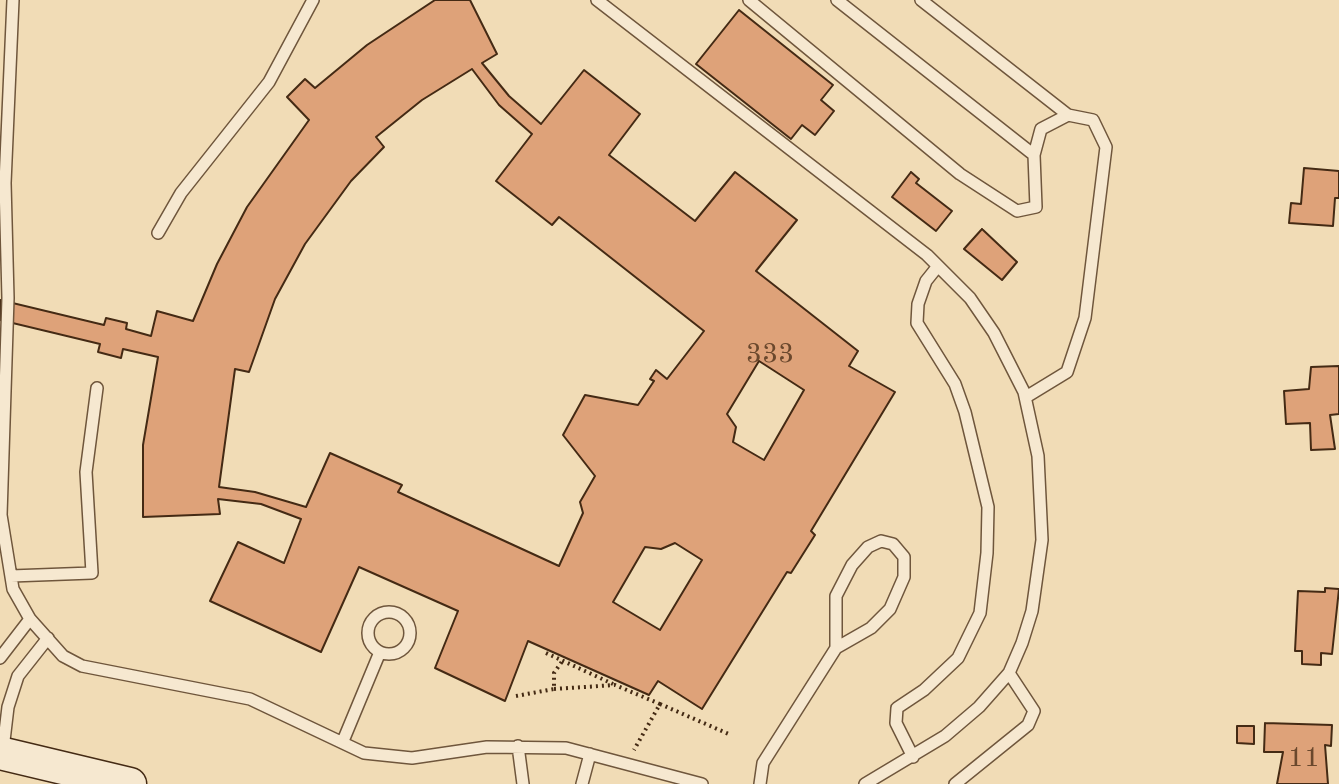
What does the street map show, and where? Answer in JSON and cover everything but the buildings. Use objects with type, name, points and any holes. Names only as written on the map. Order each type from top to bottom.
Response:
[{"type":"main road","points":[[2,753],[130,784]]},
{"type":"lane","points":[[13,0],[6,36],[5,64],[1,515],[11,576],[22,609],[30,619],[63,656],[82,666],[250,699],[364,753],[393,758],[518,746],[566,748],[702,784]]},
{"type":"lane","points":[[158,233],[181,193],[269,82],[313,0]]},
{"type":"lane","points":[[597,0],[938,266],[970,298],[994,333],[1026,397],[1038,456],[1042,540],[1032,611],[1009,673],[979,707],[913,757],[865,784]]},
{"type":"lane","points":[[749,0],[960,174],[1017,211],[1036,207],[1034,155],[1041,129],[1068,115]]},
{"type":"lane","points":[[837,0],[1034,155]]},
{"type":"lane","points":[[921,0],[1068,115],[1093,120],[1106,147],[1085,318],[1067,372],[1026,397]]},
{"type":"lane","points":[[913,757],[896,723],[897,708],[924,690],[958,658],[980,613],[987,553],[988,507],[965,412],[955,384],[917,323],[918,304],[926,281],[938,266]]},
{"type":"lane","points":[[11,576],[92,573],[86,472],[97,388]]},
{"type":"lane","points":[[760,784],[763,763],[836,648],[871,628],[890,609],[904,577],[904,557],[893,544],[881,541],[868,547],[852,565],[836,596],[836,648]]},
{"type":"lane","points":[[0,658],[30,619]]},
{"type":"lane","points":[[2,753],[8,707],[18,676],[48,638]]},
{"type":"lane","points":[[343,741],[380,652]]},
{"type":"lane","points":[[955,784],[1028,725],[1034,711],[1009,673]]},
{"type":"lane","points":[[518,746],[523,784]]},
{"type":"lane","points":[[582,784],[590,754]]},
{"type":"path","points":[[546,653],[731,735]]},
{"type":"path","points":[[554,689],[554,673],[563,660]]},
{"type":"path","points":[[516,696],[554,689],[615,685]]},
{"type":"path","points":[[627,762],[660,704]]}]
